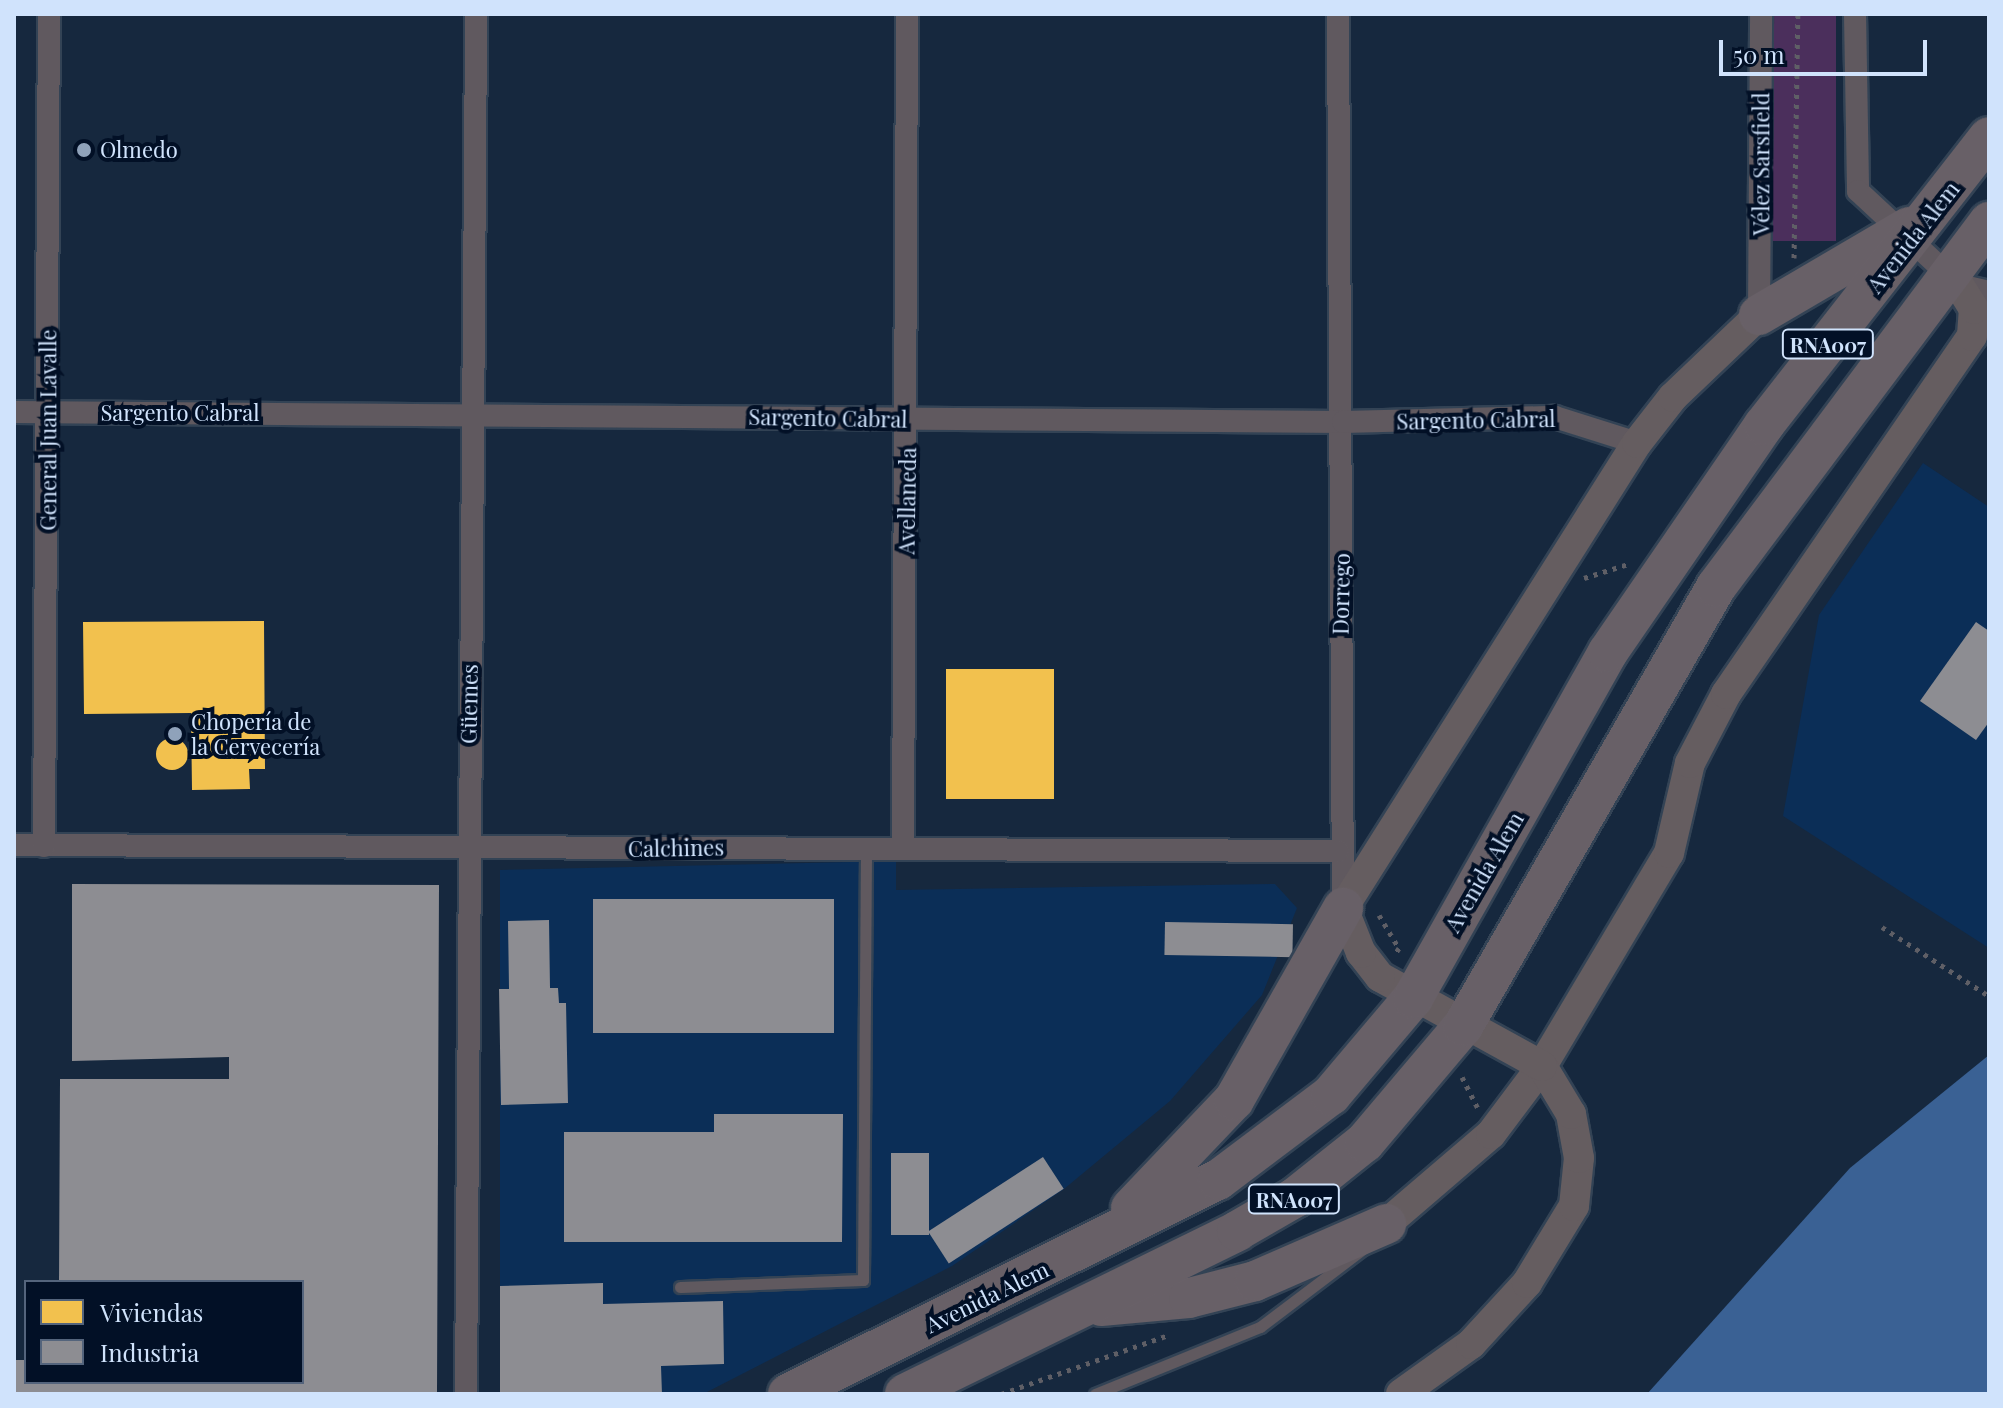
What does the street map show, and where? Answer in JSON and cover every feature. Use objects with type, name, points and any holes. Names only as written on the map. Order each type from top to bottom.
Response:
[{"type":"highway","name":"Avenida Alem","points":[[788,1394],[1061,1261],[1258,1155],[1331,1095],[1413,998],[1608,652],[1764,425],[1910,232],[1989,137]]},
{"type":"highway","name":"RNA007","points":[[905,1394],[1296,1197],[1365,1142],[1463,1026],[1709,598],[1953,280],[1989,222]]},
{"type":"highway","points":[[1759,315],[1910,232]]},
{"type":"highway","points":[[1061,1261],[1141,1201],[1234,1100],[1343,908]]},
{"type":"highway","points":[[1077,1308],[1189,1298],[1255,1281],[1386,1224]]},
{"type":"street","name":"General Juan Lavalle","points":[[44,846],[49,14]]},
{"type":"street","name":"Güemes","points":[[466,1394],[476,14]]},
{"type":"street","name":"Avellaneda","points":[[903,844],[909,419],[907,14]]},
{"type":"street","name":"Dorrego","points":[[1338,14],[1343,422],[1338,851],[1343,908],[1371,968],[1413,998],[1542,1066]]},
{"type":"street","name":"Vélez Sarsfield","points":[[1759,315],[1761,14]]},
{"type":"street","points":[[1386,1224],[1490,1134],[1542,1066],[1669,853],[1690,763],[1726,694],[1972,336],[1974,309],[1953,280],[1910,232],[1858,191],[1855,14]]},
{"type":"street","points":[[1953,280],[1989,292]]},
{"type":"street","points":[[1343,908],[1637,443],[1673,397],[1759,315]]},
{"type":"street","name":"Sargento Cabral","points":[[14,412],[1343,422],[1555,417],[1637,443]]},
{"type":"street","name":"Calchines","points":[[14,845],[468,851],[903,844],[1338,851]]},
{"type":"street","points":[[1401,1394],[1500,1316],[1565,1226],[1579,1158],[1568,1105],[1542,1066]]},
{"type":"lane","points":[[680,1287],[863,1280],[866,844]]},
{"type":"lane","points":[[1095,1394],[1260,1327],[1351,1262],[1386,1224]]},
{"type":"path","points":[[1796,215],[1798,14]]},
{"type":"path","points":[[1882,927],[1989,996]]},
{"type":"shaded area","points":[[1771,14],[1836,14],[1836,241],[1771,241]]},
{"type":"shaded area","points":[[1923,463],[1989,507],[1989,948],[1783,816],[1819,615]]},
{"type":"shaded area","points":[[896,861],[896,890],[1275,884],[1297,908],[1262,995],[1170,1101],[1064,1189],[952,1266],[703,1394],[500,1394],[500,870]]},
{"type":"shaded area","points":[[1989,1055],[1989,1394],[1647,1394],[1850,1168]]},
{"type":"building: Viviendas","points":[[264,621],[265,769],[249,769],[250,789],[192,790],[191,713],[84,714],[83,622]]},
{"type":"building: Viviendas","points":[[946,669],[1054,669],[1054,799],[946,799]]},
{"type":"building: Viviendas","points":[[172,738],[183,743],[188,754],[183,765],[172,770],[161,765],[156,754],[161,743]]},
{"type":"building: Industria","points":[[1976,622],[1989,631],[1989,722],[1976,740],[1920,701]]},
{"type":"building: Industria","points":[[72,884],[439,885],[437,1394],[14,1394],[14,1360],[24,1360],[24,1384],[304,1384],[304,1280],[59,1280],[60,1079],[229,1079],[229,1057],[72,1061]]},
{"type":"building: Industria","points":[[593,899],[834,899],[834,1033],[593,1033]]},
{"type":"building: Industria","points":[[549,920],[550,988],[558,988],[559,1003],[566,1003],[568,1103],[501,1105],[499,989],[509,989],[508,921]]},
{"type":"building: Industria","points":[[1165,922],[1293,924],[1292,957],[1164,955]]},
{"type":"building: Industria","points":[[714,1114],[843,1114],[842,1242],[564,1242],[564,1132],[714,1132]]},
{"type":"building: Industria","points":[[891,1153],[929,1153],[929,1235],[891,1235]]},
{"type":"building: Industria","points":[[1043,1157],[1064,1189],[949,1263],[928,1232]]},
{"type":"building: Industria","points":[[603,1283],[603,1304],[723,1301],[724,1364],[661,1366],[662,1394],[500,1394],[500,1286]]},
{"type":"place","name":"Olmedo","points":[[84,150]]},
{"type":"place","name":"Chopería de la Cervecería","points":[[175,734]]}]
